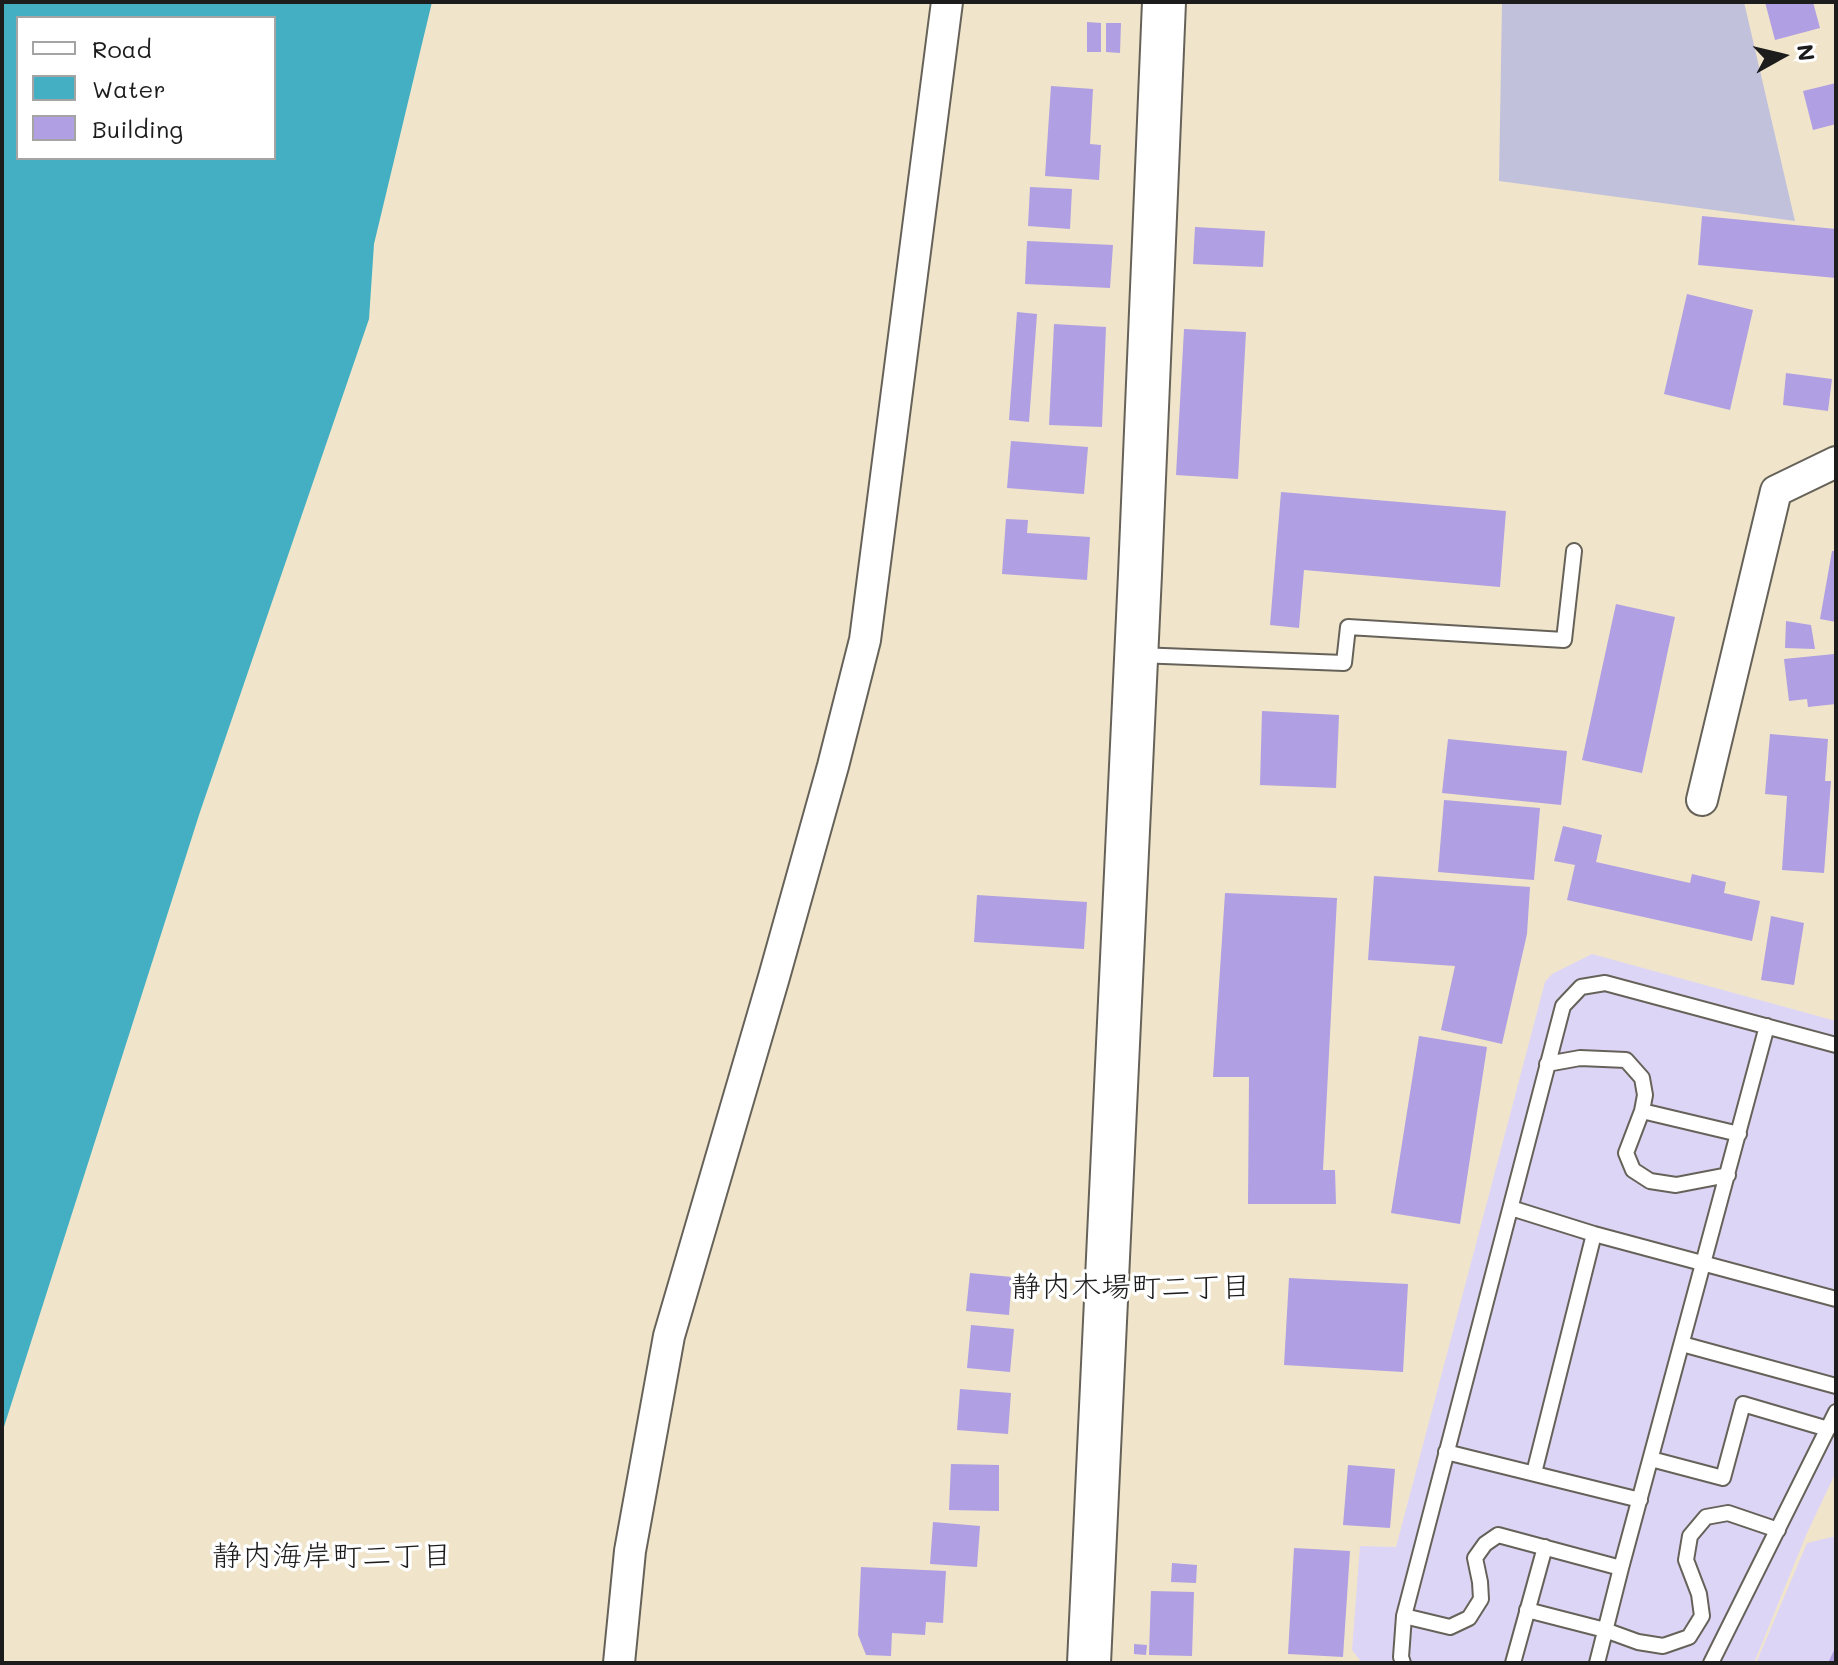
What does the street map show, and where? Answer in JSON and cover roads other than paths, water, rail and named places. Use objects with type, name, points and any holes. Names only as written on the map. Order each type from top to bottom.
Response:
[{"type":"street","points":[[619,1663],[630,1551],[669,1336],[774,977],[865,640],[947,2]]},
{"type":"street","points":[[1089,1663],[1164,2]]},
{"type":"street","points":[[1702,800],[1776,491],[1836,462]]},
{"type":"lane","points":[[1136,655],[1344,663],[1348,627],[1564,640],[1574,551]]},
{"type":"lane","points":[[1403,1663],[1404,1616],[1563,1006],[1581,987],[1605,983],[1836,1045]]},
{"type":"lane","points":[[1597,1663],[1767,1026]]},
{"type":"lane","points":[[1547,1064],[1580,1058],[1626,1060],[1642,1078],[1645,1095],[1642,1111],[1626,1153],[1633,1170],[1650,1181],[1676,1185],[1728,1175]]},
{"type":"lane","points":[[1642,1111],[1739,1134]]},
{"type":"lane","points":[[1511,1208],[1594,1234],[1835,1295]]},
{"type":"lane","points":[[1534,1473],[1594,1234]]},
{"type":"lane","points":[[1682,1344],[1836,1386]]},
{"type":"lane","points":[[1651,1459],[1723,1478],[1743,1404],[1828,1429]]},
{"type":"lane","points":[[1711,1663],[1836,1412]]},
{"type":"lane","points":[[1446,1452],[1640,1500]]},
{"type":"lane","points":[[1527,1610],[1638,1642],[1663,1646],[1689,1637],[1702,1616],[1699,1594],[1686,1560],[1690,1536],[1706,1517],[1728,1513],[1778,1530]]},
{"type":"lane","points":[[1404,1616],[1450,1627],[1469,1618],[1481,1599],[1475,1558],[1485,1544],[1498,1535],[1621,1568]]},
{"type":"lane","points":[[1513,1663],[1545,1547]]},
{"type":"water","points":[[2,2],[432,2],[374,244],[369,319],[200,812],[2,1433]]},
{"type":"district","name":"静内木場町二丁目","points":[[1131,1288]]},
{"type":"district","name":"静内海岸町二丁目","points":[[332,1557]]}]
